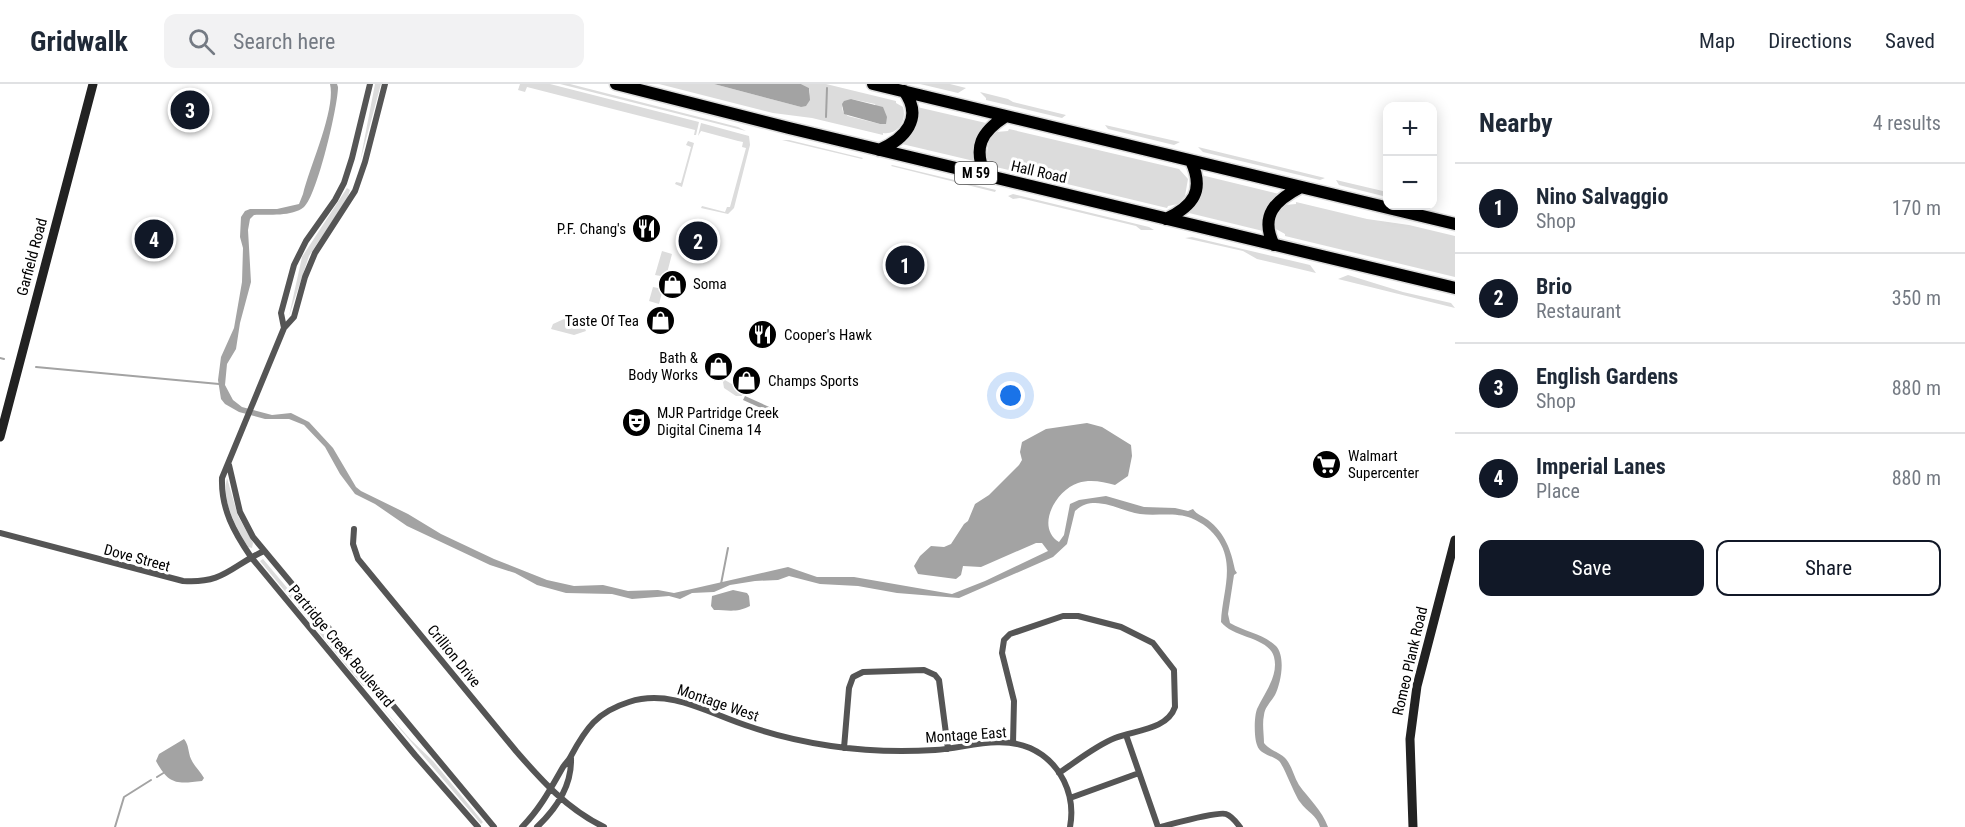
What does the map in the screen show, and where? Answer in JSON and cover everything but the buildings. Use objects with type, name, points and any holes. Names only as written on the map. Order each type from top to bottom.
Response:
[{"type":"highway","name":"Hall Road","points":[[616,84],[879,150],[1455,288]]},
{"type":"highway","points":[[873,84],[1455,224]]},
{"type":"highway","points":[[879,150],[894,143],[908,128],[912,109],[904,91]]},
{"type":"highway","points":[[985,175],[979,154],[982,138],[991,126],[1006,116]]},
{"type":"highway","points":[[1166,219],[1185,209],[1192,200],[1196,180],[1191,161]]},
{"type":"highway","points":[[1274,245],[1268,228],[1272,209],[1282,197],[1301,187]]},
{"type":"main road","name":"Garfield Road","points":[[0,437],[93,84]]},
{"type":"main road","name":"Romeo Plank Road","points":[[1413,827],[1410,739],[1413,710],[1417,686],[1455,540]]},
{"type":"street","name":"Partridge Creek Boulevard","points":[[284,328],[281,313],[294,265],[302,248],[335,200],[346,178],[370,84]]},
{"type":"street","name":"Partridge Creek Boulevard","points":[[385,84],[355,191],[315,254],[305,277],[294,317],[284,328],[222,478],[225,507],[232,527],[251,557],[415,755],[478,827]]},
{"type":"street","name":"Partridge Creek Boulevard","points":[[229,465],[240,512],[248,529],[264,551],[494,827]]},
{"type":"street","name":"Crillion Drive","points":[[354,529],[355,553],[362,564],[516,751],[560,798],[604,827]]},
{"type":"street","name":"Dove Street","points":[[0,533],[183,581],[202,582],[217,578],[264,551]]},
{"type":"street","points":[[1013,743],[1014,701],[1002,653],[1004,640],[1010,634],[1063,616],[1078,616],[1121,627],[1153,643],[1174,670],[1175,707],[1169,718],[1159,724],[1115,738],[1059,772]]},
{"type":"street","points":[[844,748],[849,688],[853,677],[863,672],[924,670],[935,675],[939,680],[948,749]]},
{"type":"street","name":"Montage West","points":[[522,827],[551,790],[583,733],[600,717],[623,704],[653,698],[679,701],[737,723],[788,738],[844,748]]},
{"type":"street","points":[[1126,735],[1159,827],[1226,813],[1240,827]]},
{"type":"street","name":"Montage East","points":[[844,748],[906,751],[1013,743],[1032,749],[1059,772],[1070,798],[1072,816],[1070,827]]},
{"type":"street","name":"Montage West","points":[[537,827],[560,798],[571,769],[571,757]]},
{"type":"street","points":[[1070,798],[1139,773]]},
{"type":"shaded area","points":[[330,84],[337,84],[338,87],[335,112],[326,150],[309,199],[299,210],[280,214],[254,215],[250,219],[248,230],[251,282],[236,349],[227,364],[225,385],[233,400],[242,407],[272,415],[291,413],[309,422],[333,448],[356,487],[361,491],[408,514],[441,534],[494,559],[547,580],[574,586],[603,585],[628,591],[658,590],[674,593],[788,567],[817,577],[854,577],[952,594],[1048,551],[1042,543],[1036,543],[981,567],[963,566],[961,575],[956,579],[918,574],[914,566],[920,556],[931,546],[944,547],[951,544],[968,521],[975,504],[989,495],[1019,465],[1022,460],[1020,452],[1022,442],[1046,429],[1087,423],[1102,427],[1131,445],[1132,456],[1128,476],[1115,485],[1088,481],[1078,483],[1062,493],[1051,510],[1049,527],[1052,535],[1059,542],[1064,535],[1070,504],[1079,500],[1106,496],[1144,507],[1175,508],[1188,511],[1193,509],[1219,530],[1226,542],[1237,573],[1234,575],[1228,614],[1230,623],[1271,642],[1276,646],[1281,657],[1282,670],[1279,684],[1264,715],[1264,743],[1286,759],[1299,785],[1319,810],[1328,827],[1320,827],[1317,819],[1300,802],[1279,761],[1263,753],[1257,745],[1256,713],[1273,678],[1274,657],[1265,645],[1234,631],[1221,622],[1227,571],[1224,551],[1210,530],[1191,518],[1179,515],[1140,514],[1090,503],[1075,511],[1067,544],[1053,557],[959,598],[897,593],[858,586],[820,584],[789,576],[778,580],[730,585],[714,592],[692,593],[680,599],[669,596],[632,599],[612,594],[566,593],[537,585],[515,573],[490,565],[407,526],[375,504],[355,494],[340,474],[325,447],[304,425],[289,419],[265,419],[239,412],[225,404],[221,399],[218,380],[221,357],[234,328],[242,282],[241,217],[245,211],[250,209],[277,209],[299,204],[326,122],[331,95]]},
{"type":"shaded area","points":[[375,84],[381,84],[360,162]]},
{"type":"shaded area","points":[[520,84],[550,84],[699,122],[696,135],[694,135],[695,130],[527,87],[525,92],[518,90]]},
{"type":"shaded area","points":[[560,84],[570,84],[738,127],[746,131]]},
{"type":"shaded area","points":[[659,84],[714,84],[801,107],[810,91],[801,84],[826,84],[896,101],[903,107],[904,117],[897,129],[883,133],[883,135],[812,118],[773,113]],"holes":[[[851,99],[875,104],[880,124],[848,116],[843,112],[842,107]]]},
{"type":"shaded area","points":[[714,84],[801,84],[809,88],[810,100],[806,106],[801,107]]},
{"type":"shaded area","points":[[920,84],[950,84],[966,88],[958,93]]},
{"type":"shaded area","points":[[980,92],[1066,115],[1062,118],[986,100]]},
{"type":"shaded area","points":[[851,99],[883,107],[887,117],[886,124],[844,114],[842,104]]},
{"type":"shaded area","points":[[917,107],[986,123],[977,137],[974,161],[902,144],[912,132]]},
{"type":"shaded area","points":[[701,123],[749,136],[750,145],[734,208],[728,214],[701,208],[702,206],[725,212],[727,207],[730,207],[746,148],[742,147],[743,142],[701,131],[698,136]]},
{"type":"shaded area","points":[[1105,125],[1180,142],[1174,145],[1108,129]]},
{"type":"shaded area","points":[[1009,129],[1179,169],[1188,179],[1185,196],[1178,204],[1167,208],[996,167],[986,159],[989,141],[996,132]]},
{"type":"shaded area","points":[[782,140],[789,140],[863,158],[862,159]]},
{"type":"shaded area","points":[[688,141],[694,143],[682,187],[675,184],[676,182],[681,183],[691,147],[686,145]]},
{"type":"shaded area","points":[[1198,147],[1325,178],[1320,180],[1203,152]]},
{"type":"shaded area","points":[[892,165],[996,190],[995,192]]},
{"type":"shaded area","points":[[1201,175],[1279,194],[1268,206],[1263,231],[1189,213],[1197,201]]},
{"type":"shaded area","points":[[1336,180],[1383,191],[1383,196],[1339,185]]},
{"type":"shaded area","points":[[347,188],[350,190],[347,199],[309,256],[289,316],[302,257]]},
{"type":"shaded area","points":[[1013,194],[1154,230],[1141,230],[1136,226],[1008,196]]},
{"type":"shaded area","points":[[1296,202],[1455,236],[1455,277],[1285,236],[1276,229],[1276,219],[1285,205],[1296,204]]},
{"type":"shaded area","points":[[1192,237],[1310,265],[1316,273],[1257,259],[1243,251],[1185,238]]},
{"type":"shaded area","points":[[662,251],[672,254],[666,277],[655,275]]},
{"type":"shaded area","points":[[1348,275],[1403,292],[1451,303],[1455,308],[1338,279]]},
{"type":"shaded area","points":[[653,287],[663,289],[659,304],[649,301]]},
{"type":"shaded area","points":[[564,319],[583,324],[586,331],[574,335],[551,329],[553,324]]},
{"type":"shaded area","points":[[725,380],[740,389],[742,396],[736,396],[724,388]]},
{"type":"shaded area","points":[[745,396],[776,410],[774,414],[743,400]]},
{"type":"shaded area","points":[[227,478],[238,516],[253,543],[252,548],[248,547],[231,514],[226,496]]},
{"type":"shaded area","points":[[263,559],[355,666],[368,682],[368,686],[363,686],[260,561]]},
{"type":"shaded area","points":[[733,590],[747,593],[750,606],[737,610],[714,610],[711,606],[712,596]]},
{"type":"shaded area","points":[[378,703],[433,761],[483,822],[481,824]]},
{"type":"shaded area","points":[[184,739],[192,762],[204,778],[202,781],[186,783],[174,781],[165,775],[156,761],[159,754]]},
{"type":"waterway","points":[[826,117],[827,88]]},
{"type":"waterway","points":[[0,358],[4,359]]},
{"type":"waterway","points":[[36,367],[219,384]]},
{"type":"waterway","points":[[721,584],[728,548]]},
{"type":"waterway","points":[[157,777],[165,772]]},
{"type":"waterway","points":[[115,827],[124,797],[151,780]]},
{"type":"place","name":"English Gardens","points":[[190,110]]},
{"type":"place","name":"P.F. Chang's","points":[[647,229]]},
{"type":"place","name":"Imperial Lanes","points":[[154,239]]},
{"type":"place","name":"Brio","points":[[698,241]]},
{"type":"place","name":"Nino Salvaggio","points":[[905,265]]},
{"type":"place","name":"Soma","points":[[672,284]]},
{"type":"place","name":"Taste Of Tea","points":[[660,321]]},
{"type":"place","name":"Cooper's Hawk","points":[[763,335]]},
{"type":"place","name":"Bath & Body Works","points":[[719,367]]},
{"type":"place","name":"Champs Sports","points":[[747,381]]},
{"type":"place","name":"MJR Partridge Creek Digital Cinema 14","points":[[636,422]]},
{"type":"place","name":"Walmart Supercenter","points":[[1327,465]]}]
